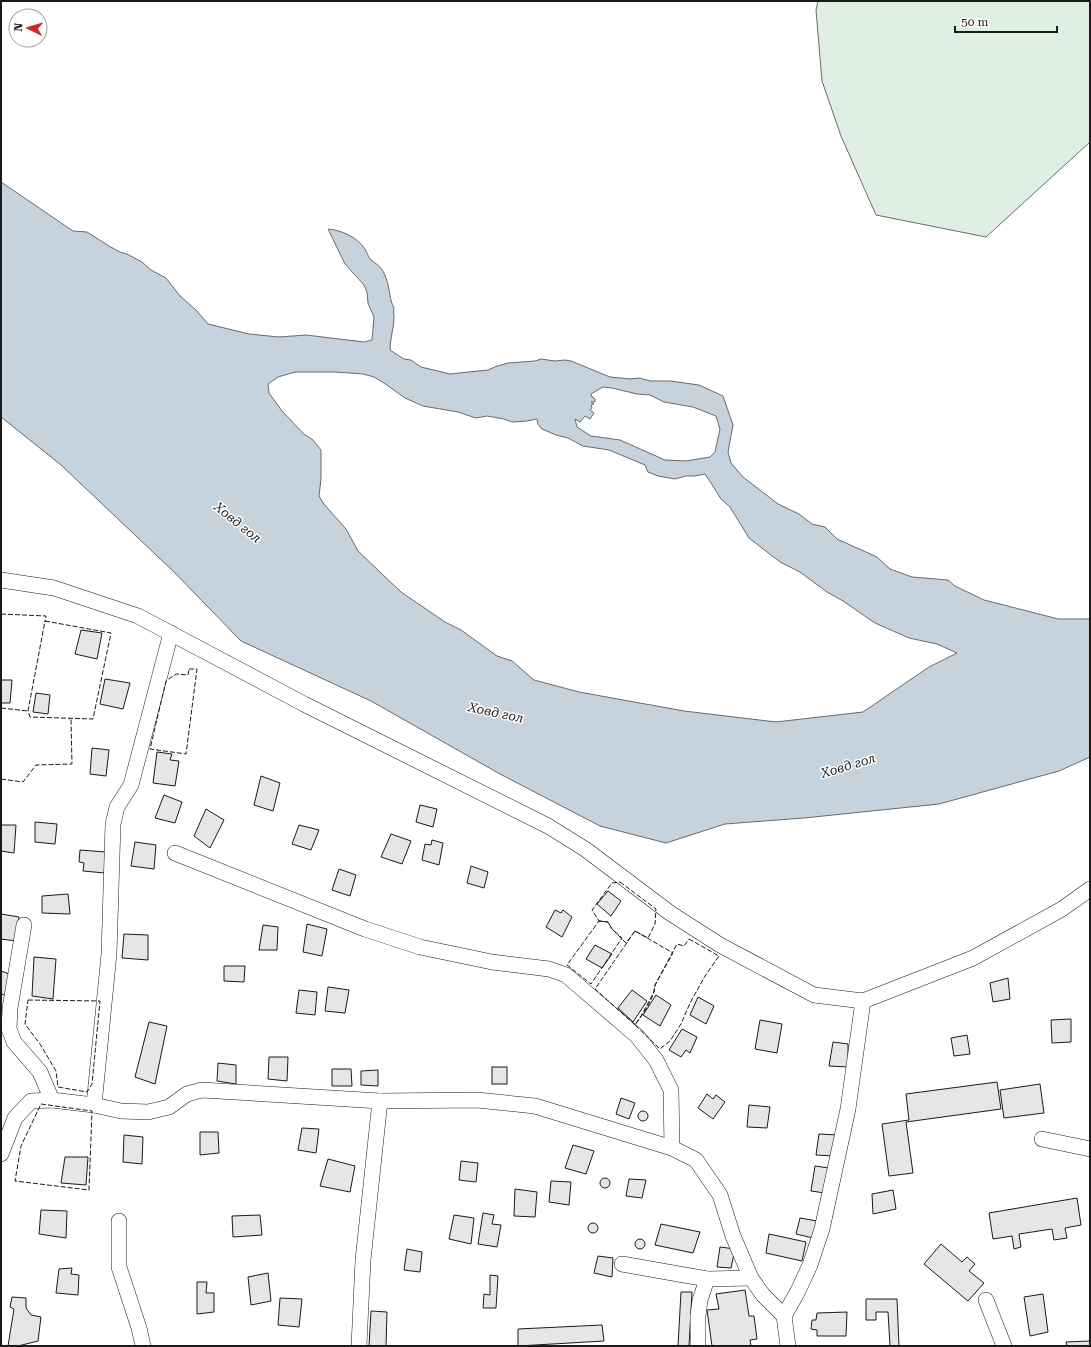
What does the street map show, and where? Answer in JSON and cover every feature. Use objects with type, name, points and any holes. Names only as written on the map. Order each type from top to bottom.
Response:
[{"type":"street","points":[[1,580],[54,588],[138,616],[304,704],[548,826],[585,849],[670,913],[720,945],[814,995],[863,1001],[973,958],[1062,909],[1090,889]]},
{"type":"street","points":[[94,1105],[109,954],[113,824],[117,807],[131,785],[171,633]]},
{"type":"street","points":[[175,853],[364,929],[420,946],[492,962],[549,969],[566,975],[637,1036],[656,1060],[671,1090],[672,1148]]},
{"type":"street","points":[[24,925],[10,1008],[9,1029],[14,1042],[40,1072],[52,1100]]},
{"type":"street","points":[[788,1346],[784,1316],[810,1265],[822,1229],[848,1109],[863,1001]]},
{"type":"street","points":[[1,1154],[15,1118],[31,1101],[52,1100],[94,1105],[121,1111],[148,1112],[169,1107],[187,1094],[202,1090],[380,1101],[477,1100],[535,1106],[672,1148],[696,1160],[720,1195],[733,1236],[751,1278],[763,1295],[784,1316]]},
{"type":"street","points":[[359,1346],[363,1260],[380,1101]]},
{"type":"street","points":[[1042,1139],[1090,1149]]},
{"type":"street","points":[[119,1221],[119,1267],[139,1328],[143,1346]]},
{"type":"street","points":[[622,1264],[707,1279],[751,1278]]},
{"type":"street","points":[[698,1346],[698,1316],[700,1300],[707,1279]]},
{"type":"street","points":[[986,1300],[1004,1346]]},
{"type":"green space","points":[[818,1],[1090,1],[1090,142],[986,237],[876,215],[841,136],[822,81],[816,10]]},
{"type":"water","name":"Ховд гол","points":[[1,182],[73,231],[87,232],[120,252],[142,262],[151,270],[166,278],[180,296],[196,310],[208,324],[249,334],[279,337],[306,335],[364,342],[372,340],[374,317],[368,303],[367,292],[364,285],[345,264],[328,229],[338,231],[358,241],[365,249],[370,259],[383,271],[394,308],[394,321],[390,350],[404,359],[411,360],[421,367],[450,374],[488,370],[508,363],[535,361],[541,359],[555,361],[565,360],[610,377],[630,379],[639,378],[651,381],[670,381],[699,385],[723,396],[733,425],[728,452],[731,463],[743,477],[778,504],[799,514],[812,524],[825,527],[837,539],[877,557],[890,569],[912,577],[948,580],[955,586],[984,600],[1058,619],[1090,619],[1090,757],[1059,771],[939,804],[804,818],[725,824],[666,843],[600,826],[500,774],[371,701],[241,641],[173,571],[61,465],[1,417]],"holes":[[[295,372],[363,374],[374,377],[405,398],[423,406],[458,412],[476,418],[487,416],[512,422],[537,419],[538,424],[542,429],[568,438],[583,446],[609,450],[645,465],[648,472],[658,476],[675,479],[705,474],[721,499],[730,507],[749,538],[780,562],[800,572],[827,592],[875,623],[909,638],[937,644],[957,653],[929,667],[863,712],[776,722],[684,711],[579,692],[534,680],[512,661],[497,656],[461,630],[445,622],[401,592],[358,551],[346,529],[323,503],[319,496],[321,479],[321,450],[313,440],[304,434],[282,411],[269,393],[268,384],[278,377]],[[603,387],[650,395],[664,402],[693,407],[716,416],[720,429],[715,452],[710,457],[686,461],[665,460],[620,440],[591,436],[577,427],[575,419],[580,422],[585,416],[590,419],[594,413],[590,410],[592,408],[591,405],[594,404],[591,402],[595,402],[595,399],[591,394]]]},
{"type":"building","points":[[81,630],[102,633],[97,659],[75,654]]},
{"type":"building","points":[[105,679],[130,683],[123,709],[100,704]]},
{"type":"building","points":[[1,680],[12,680],[10,703],[1,703]]},
{"type":"building","points":[[36,693],[50,695],[48,714],[33,712]]},
{"type":"building","points":[[92,748],[109,750],[106,776],[90,774]]},
{"type":"building","points":[[157,752],[172,754],[170,760],[179,761],[175,786],[153,783]]},
{"type":"building","points":[[261,776],[280,783],[273,811],[254,805]]},
{"type":"building","points":[[164,795],[182,802],[175,823],[155,818]]},
{"type":"building","points":[[420,805],[437,809],[433,827],[416,822]]},
{"type":"building","points":[[206,809],[224,820],[210,848],[194,836]]},
{"type":"building","points":[[35,822],[57,824],[55,844],[35,842]]},
{"type":"building","points":[[1,825],[16,825],[14,853],[1,851]]},
{"type":"building","points":[[299,825],[319,830],[311,850],[292,844]]},
{"type":"building","points":[[391,834],[411,841],[402,864],[381,857]]},
{"type":"building","points":[[432,840],[443,843],[439,865],[422,860],[425,844],[431,845]]},
{"type":"building","points":[[135,842],[156,845],[154,869],[131,866]]},
{"type":"building","points":[[80,850],[106,852],[105,873],[83,871],[84,863],[79,862]]},
{"type":"building","points":[[471,866],[488,872],[484,888],[467,883]]},
{"type":"building","points":[[339,869],[356,875],[350,896],[332,890]]},
{"type":"building","points":[[608,891],[621,901],[611,916],[597,904]]},
{"type":"building","points":[[68,894],[70,914],[42,913],[42,896]]},
{"type":"building","points":[[555,910],[561,913],[563,910],[572,917],[562,937],[546,927]]},
{"type":"building","points":[[1,914],[19,917],[16,941],[1,939]]},
{"type":"building","points":[[307,924],[327,929],[322,956],[303,952]]},
{"type":"building","points":[[263,925],[278,927],[277,950],[259,950]]},
{"type":"building","points":[[124,934],[148,935],[148,960],[122,958]]},
{"type":"building","points":[[595,945],[612,954],[602,968],[586,959]]},
{"type":"building","points":[[34,957],[56,959],[53,999],[32,996]]},
{"type":"building","points":[[224,966],[245,966],[244,982],[224,981]]},
{"type":"building","points":[[1,971],[12,975],[7,996],[1,994]]},
{"type":"building","points":[[1008,978],[1010,999],[993,1002],[990,983]]},
{"type":"building","points":[[328,987],[349,990],[345,1013],[325,1011]]},
{"type":"building","points":[[299,990],[317,992],[315,1015],[296,1013]]},
{"type":"building","points":[[632,990],[647,1001],[633,1022],[618,1008]]},
{"type":"building","points":[[656,995],[671,1005],[660,1026],[643,1015]]},
{"type":"building","points":[[698,997],[714,1006],[706,1024],[690,1015]]},
{"type":"building","points":[[1071,1019],[1071,1042],[1052,1043],[1051,1020]]},
{"type":"building","points":[[760,1020],[782,1024],[777,1053],[755,1049]]},
{"type":"building","points":[[149,1022],[167,1026],[155,1084],[135,1077]]},
{"type":"building","points":[[682,1029],[697,1037],[690,1053],[686,1050],[681,1057],[669,1050]]},
{"type":"building","points":[[967,1035],[970,1054],[954,1056],[951,1038]]},
{"type":"building","points":[[833,1042],[848,1044],[848,1067],[829,1066]]},
{"type":"building","points":[[269,1057],[288,1057],[287,1081],[268,1079]]},
{"type":"building","points":[[218,1063],[236,1065],[236,1084],[217,1081]]},
{"type":"building","points":[[492,1067],[507,1067],[507,1084],[492,1084]]},
{"type":"building","points":[[332,1069],[351,1069],[352,1086],[332,1086]]},
{"type":"building","points":[[378,1070],[378,1086],[361,1085],[361,1071]]},
{"type":"building","points":[[997,1082],[1001,1109],[906,1122],[913,1173],[889,1176],[882,1124],[909,1120],[906,1094]]},
{"type":"building","points":[[1040,1084],[1044,1113],[1004,1118],[1000,1090]]},
{"type":"building","points":[[707,1094],[713,1099],[716,1095],[725,1102],[713,1119],[698,1108]]},
{"type":"building","points":[[621,1098],[635,1103],[629,1119],[616,1114]]},
{"type":"building","points":[[749,1105],[770,1107],[767,1128],[747,1127]]},
{"type":"building","points":[[641,1111],[645,1111],[647,1112],[647,1120],[641,1121],[638,1118],[638,1114]]},
{"type":"building","points":[[302,1128],[319,1129],[316,1153],[298,1150]]},
{"type":"building","points":[[200,1132],[218,1132],[219,1153],[200,1155]]},
{"type":"building","points":[[819,1134],[838,1135],[835,1156],[816,1155]]},
{"type":"building","points":[[124,1135],[143,1137],[142,1164],[123,1162]]},
{"type":"building","points":[[573,1145],[594,1151],[586,1174],[565,1168]]},
{"type":"building","points":[[65,1157],[88,1157],[86,1185],[61,1183]]},
{"type":"building","points":[[328,1159],[355,1166],[350,1192],[320,1186]]},
{"type":"building","points":[[461,1161],[478,1163],[476,1182],[459,1180]]},
{"type":"building","points":[[815,1166],[829,1168],[825,1193],[811,1191]]},
{"type":"building","points":[[603,1178],[607,1178],[609,1179],[609,1187],[603,1188],[600,1185],[600,1181]]},
{"type":"building","points":[[629,1179],[646,1180],[642,1198],[626,1196]]},
{"type":"building","points":[[551,1181],[571,1182],[569,1205],[549,1202]]},
{"type":"building","points":[[515,1189],[537,1192],[535,1217],[514,1216]]},
{"type":"building","points":[[893,1190],[896,1209],[873,1214],[872,1194]]},
{"type":"building","points":[[1077,1198],[1081,1225],[1065,1228],[1067,1238],[1054,1240],[1052,1229],[1019,1234],[1021,1247],[1014,1249],[1012,1236],[993,1239],[989,1213]]},
{"type":"building","points":[[41,1210],[67,1211],[66,1238],[39,1234]]},
{"type":"building","points":[[483,1213],[494,1215],[492,1224],[501,1225],[497,1247],[478,1244]]},
{"type":"building","points":[[260,1215],[262,1235],[233,1237],[232,1216]]},
{"type":"building","points":[[454,1215],[474,1218],[471,1244],[449,1239]]},
{"type":"building","points":[[800,1218],[817,1221],[813,1238],[796,1234]]},
{"type":"building","points":[[591,1223],[595,1223],[597,1224],[597,1232],[591,1233],[588,1230],[588,1226]]},
{"type":"building","points":[[661,1224],[700,1232],[693,1253],[655,1245]]},
{"type":"building","points":[[769,1234],[806,1242],[802,1261],[766,1253]]},
{"type":"building","points":[[638,1239],[642,1239],[644,1240],[644,1248],[638,1249],[635,1246],[635,1242]]},
{"type":"building","points":[[941,1244],[962,1262],[967,1257],[975,1264],[969,1271],[984,1283],[968,1301],[924,1264]]},
{"type":"building","points":[[720,1247],[735,1249],[731,1268],[717,1267]]},
{"type":"building","points":[[407,1249],[422,1252],[420,1272],[404,1270]]},
{"type":"building","points":[[598,1256],[613,1258],[612,1277],[594,1273]]},
{"type":"building","points":[[72,1268],[71,1274],[79,1275],[78,1295],[56,1293],[59,1269]]},
{"type":"building","points":[[268,1273],[271,1301],[251,1305],[248,1277]]},
{"type":"building","points":[[490,1275],[498,1276],[496,1308],[483,1308],[484,1294],[490,1295]]},
{"type":"building","points":[[197,1282],[207,1282],[206,1293],[214,1293],[214,1312],[197,1314]]},
{"type":"building","points":[[745,1290],[749,1316],[754,1316],[757,1339],[750,1340],[751,1346],[712,1346],[707,1310],[719,1309],[716,1294]]},
{"type":"building","points":[[681,1292],[692,1292],[689,1346],[678,1346]]},
{"type":"building","points":[[1043,1294],[1048,1332],[1030,1336],[1024,1297]]},
{"type":"building","points":[[12,1297],[26,1298],[26,1308],[31,1315],[41,1317],[38,1341],[18,1346],[8,1346],[14,1309],[10,1307]]},
{"type":"building","points":[[280,1298],[302,1299],[299,1327],[278,1325]]},
{"type":"building","points":[[866,1299],[897,1299],[899,1346],[890,1346],[888,1312],[876,1312],[876,1320],[866,1320]]},
{"type":"building","points":[[371,1311],[387,1312],[386,1346],[369,1346]]},
{"type":"building","points":[[847,1312],[846,1336],[817,1336],[817,1330],[811,1329],[812,1320],[816,1320],[817,1313]]},
{"type":"building","points":[[602,1325],[604,1341],[518,1346],[518,1329]]},
{"type":"building","points":[[1090,1341],[1090,1346],[1067,1346],[1066,1342]]},
{"type":"fence","points":[[1,614],[46,616],[45,622]]},
{"type":"fence","points":[[45,621],[111,633],[93,719],[30,717],[28,711],[45,621]]},
{"type":"fence","points":[[189,669],[197,669],[186,754],[150,749],[166,681],[176,674],[188,675],[189,669]]},
{"type":"fence","points":[[1,708],[28,712]]},
{"type":"fence","points":[[1,779],[23,782],[36,765],[72,764],[71,719],[69,719]]},
{"type":"fence","points":[[620,882],[656,909],[655,924],[648,938],[635,931],[626,943],[612,929],[608,922],[599,921],[592,910],[612,883],[620,882]]},
{"type":"fence","points":[[599,921],[608,922],[612,929],[622,938],[591,984],[567,965],[599,921]]},
{"type":"fence","points":[[635,931],[673,953],[655,985],[654,992],[635,1025],[595,989],[635,931]]},
{"type":"fence","points":[[689,939],[719,956],[705,976],[690,1003],[681,1024],[670,1041],[660,1049],[635,1025],[653,996],[655,985],[677,944],[684,946],[689,939]]},
{"type":"fence","points":[[28,1000],[100,1001],[92,1084],[87,1092],[58,1087],[56,1071],[40,1044],[25,1024],[28,1000]]},
{"type":"fence","points":[[41,1104],[92,1111],[89,1190],[15,1181],[21,1146],[41,1104]]}]
